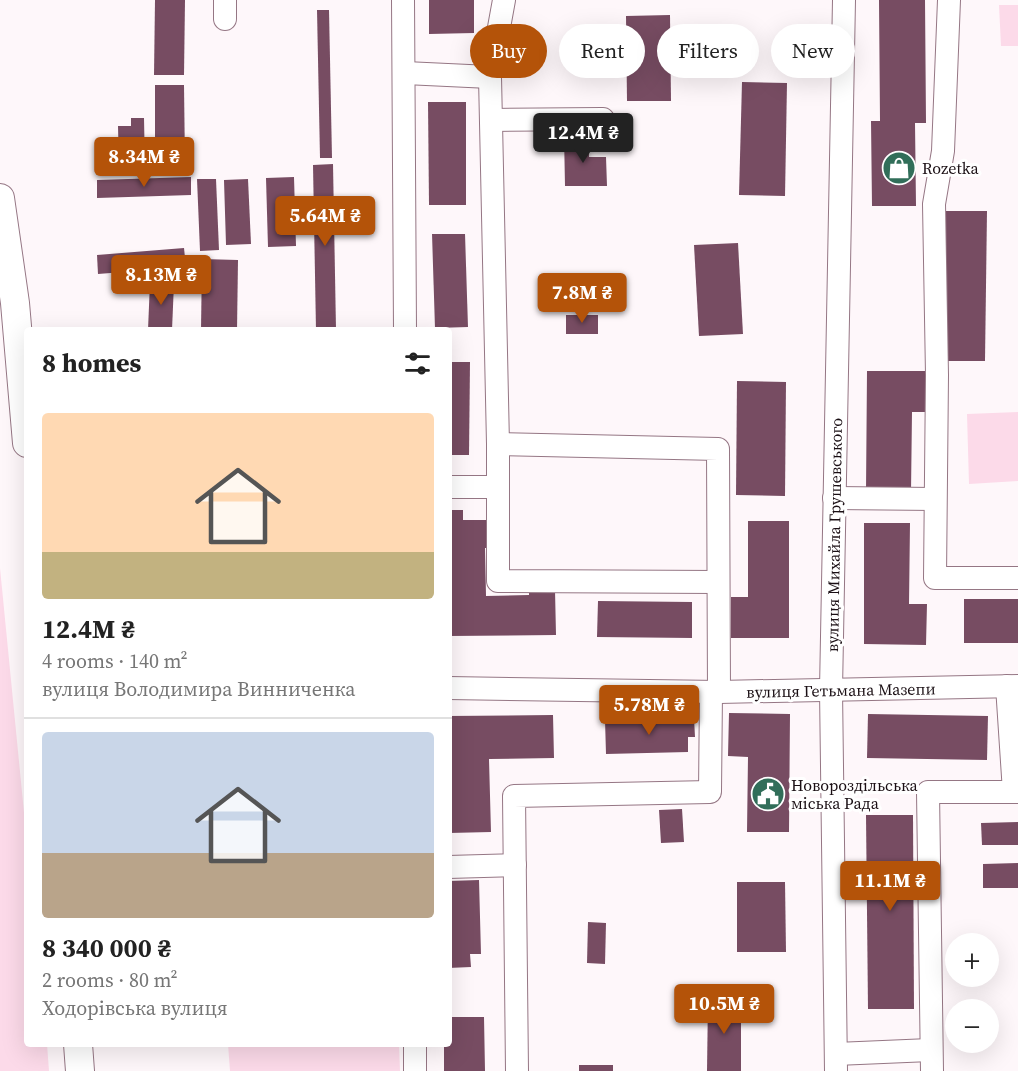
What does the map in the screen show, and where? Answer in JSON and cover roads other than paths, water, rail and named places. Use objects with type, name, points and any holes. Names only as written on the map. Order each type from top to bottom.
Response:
[{"type":"main road","points":[[0,198],[15,303],[24,408]]},
{"type":"main road","points":[[78,1047],[81,1071]]},
{"type":"street","points":[[404,0],[405,327]]},
{"type":"street","points":[[500,24],[504,0]]},
{"type":"street","name":"вулиця Михайла Грушевського","points":[[836,1062],[831,690],[844,0]]},
{"type":"street","points":[[949,0],[943,151],[934,204],[937,375],[935,578],[1018,578]]},
{"type":"street","points":[[405,73],[470,76]]},
{"type":"street","points":[[490,78],[498,444],[498,581],[718,582]]},
{"type":"street","points":[[492,120],[603,119]]},
{"type":"street","points":[[498,444],[718,449],[718,582],[710,792],[514,796],[517,1071]]},
{"type":"street","points":[[452,487],[497,487]]},
{"type":"street","points":[[834,498],[935,499]]},
{"type":"street","points":[[836,1062],[931,1060],[928,792],[1016,792],[1012,686]]},
{"type":"street","name":"вулиця Гетьмана Мазепи","points":[[452,688],[715,692],[1012,686]]},
{"type":"street","points":[[452,867],[515,865]]},
{"type":"street","points":[[415,1047],[415,1071]]},
{"type":"place","name":"Rozetka","points":[[899,168]]},
{"type":"place","name":"Новороздільська міська Рада","points":[[768,794]]}]
